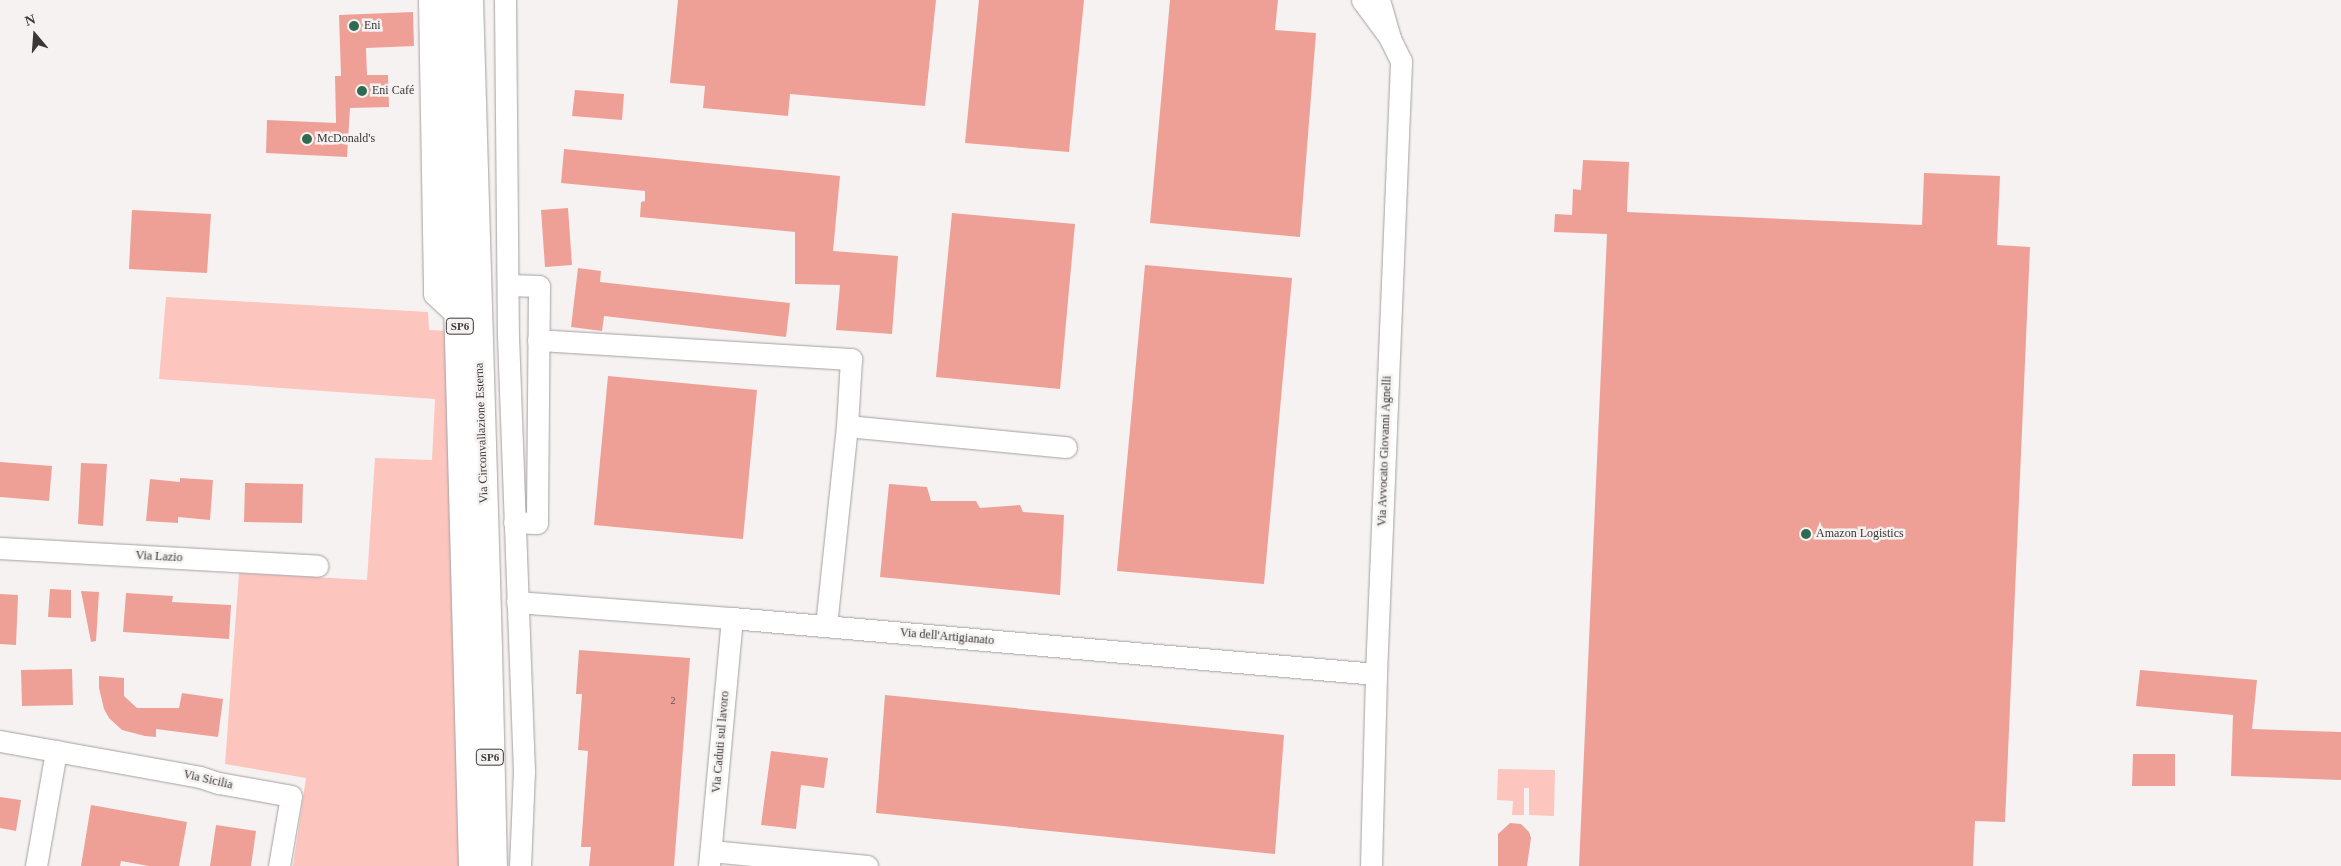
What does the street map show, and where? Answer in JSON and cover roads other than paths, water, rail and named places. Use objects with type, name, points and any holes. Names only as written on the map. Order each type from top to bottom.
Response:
[{"type":"main road","name":"Via Circonvallazione Esterna","points":[[450,0],[452,151],[459,317],[473,866]]},
{"type":"main road","name":"Via Circonvallazione Esterna","points":[[469,0],[488,619],[493,866]]},
{"type":"street","points":[[429,0],[434,294],[459,317]]},
{"type":"street","points":[[505,0],[508,285],[514,522],[524,771],[520,866]]},
{"type":"street","points":[[1362,0],[1390,38]]},
{"type":"street","points":[[1379,0],[1390,38]]},
{"type":"street","name":"Via Avvocato Giovanni Agnelli","points":[[1371,866],[1376,674],[1401,61],[1390,38]]},
{"type":"street","points":[[508,285],[539,286],[537,523],[514,522]]},
{"type":"street","points":[[538,340],[851,359],[847,426],[826,626]]},
{"type":"street","points":[[847,426],[1066,447]]},
{"type":"street","name":"Via Lazio","points":[[0,548],[318,566]]},
{"type":"street","name":"Via dell'Artigianato","points":[[517,602],[732,618],[1376,674]]},
{"type":"street","name":"Via Caduti sul lavoro","points":[[710,859],[732,618]]},
{"type":"street","name":"Via Sicilia","points":[[0,742],[200,777],[219,783],[291,796],[279,866]]},
{"type":"street","points":[[36,866],[56,751]]},
{"type":"street","points":[[710,859],[867,866]]},
{"type":"place","name":"Eni","points":[[354,26]]},
{"type":"place","name":"Eni Café","points":[[362,91]]},
{"type":"place","name":"McDonald's","points":[[307,139]]},
{"type":"place","name":"Amazon Logistics","points":[[1806,534]]}]
